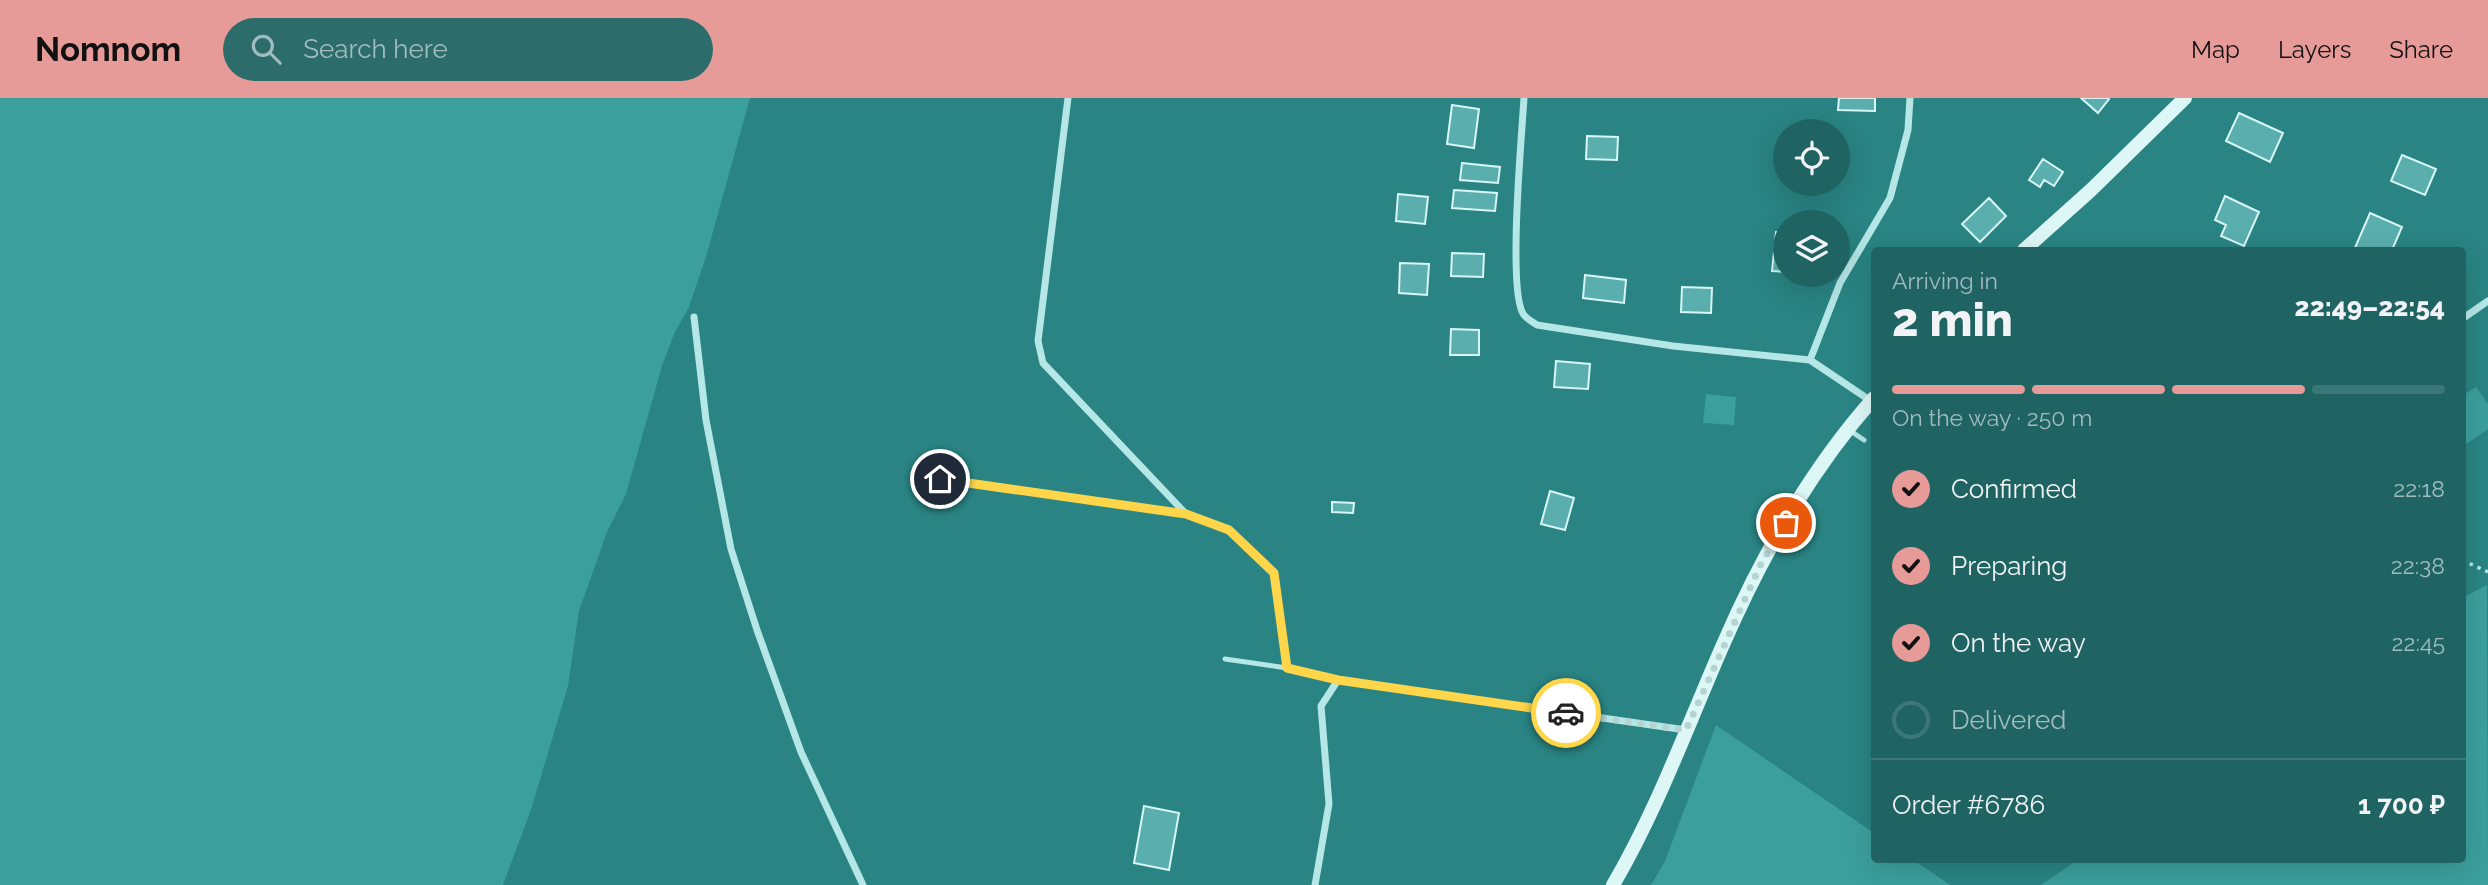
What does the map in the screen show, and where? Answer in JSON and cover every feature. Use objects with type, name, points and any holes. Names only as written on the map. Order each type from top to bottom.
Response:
[{"type":"main road","points":[[2027,247],[2091,190],[2185,98]]},
{"type":"main road","points":[[1613,885],[1632,852],[1761,564],[1847,428],[1871,401]]},
{"type":"street","points":[[1068,98],[1038,341],[1043,363],[1186,514],[1229,530],[1274,573],[1287,668],[1338,680],[1686,730]]},
{"type":"street","points":[[1524,98],[1516,241],[1517,295],[1523,314],[1537,325],[1673,346],[1810,360],[1871,398]]},
{"type":"street","points":[[1810,360],[1840,283],[1890,198],[1908,130],[1910,98]]},
{"type":"street","points":[[2466,316],[2488,301]]},
{"type":"street","points":[[694,317],[706,420],[731,549],[801,752],[863,885]]},
{"type":"street","points":[[1315,885],[1329,804],[1321,706],[1338,680]]},
{"type":"lane","points":[[1847,428],[1864,440]]},
{"type":"lane","points":[[940,479],[1186,514]]},
{"type":"lane","points":[[1225,659],[1287,668]]},
{"type":"path","points":[[2466,562],[2488,572]]},
{"type":"shaded area","points":[[0,98],[750,98],[706,257],[689,307],[674,334],[662,366],[626,494],[607,532],[579,611],[568,686],[531,810],[503,885],[0,885]]},
{"type":"shaded area","points":[[2476,387],[2488,404],[2488,429],[2466,444],[2466,393]]},
{"type":"shaded area","points":[[1706,394],[1736,397],[1734,425],[1703,423]]},
{"type":"shaded area","points":[[2487,585],[2488,885],[2041,885],[2073,863],[2466,863],[2466,596]]},
{"type":"shaded area","points":[[1716,725],[1871,831],[1871,863],[1918,863],[1950,885],[1651,885],[1665,861]]},
{"type":"building","points":[[1839,98],[1875,98],[1875,111],[1838,110]]},
{"type":"building","points":[[2081,98],[2108,98],[2109,99],[2098,113]]},
{"type":"building","points":[[1452,105],[1479,109],[1474,148],[1447,144]]},
{"type":"building","points":[[2239,113],[2283,133],[2270,162],[2226,141]]},
{"type":"building","points":[[1587,136],[1618,137],[1617,160],[1586,159]]},
{"type":"building","points":[[2402,155],[2436,169],[2425,195],[2391,181]]},
{"type":"building","points":[[2043,159],[2063,172],[2054,186],[2044,180],[2040,187],[2029,180]]},
{"type":"building","points":[[1462,163],[1500,167],[1498,183],[1460,180]]},
{"type":"building","points":[[1454,190],[1497,193],[1495,211],[1452,208]]},
{"type":"building","points":[[1398,194],[1428,197],[1425,224],[1396,221]]},
{"type":"building","points":[[2225,196],[2259,212],[2244,246],[2221,236],[2226,225],[2215,220]]},
{"type":"building","points":[[1989,198],[2006,216],[1980,242],[1962,224]]},
{"type":"building","points":[[2370,213],[2402,227],[2393,247],[2355,247]]},
{"type":"building","points":[[1452,253],[1484,254],[1483,277],[1451,276]]},
{"type":"building","points":[[1400,263],[1429,264],[1427,295],[1399,293]]},
{"type":"building","points":[[1585,275],[1626,280],[1624,303],[1583,298]]},
{"type":"building","points":[[1682,287],[1712,288],[1711,313],[1681,312]]},
{"type":"building","points":[[1451,329],[1479,330],[1479,355],[1450,355]]},
{"type":"building","points":[[1556,361],[1590,364],[1588,389],[1554,387]]},
{"type":"building","points":[[1550,491],[1574,498],[1565,530],[1541,524]]},
{"type":"building","points":[[1332,502],[1354,503],[1353,513],[1332,512]]},
{"type":"building","points":[[1144,806],[1179,813],[1169,870],[1134,863]]},
{"type":"way so far","points":[[1566,713],[1686,730],[1723,643],[1761,564],[1786,523]]},
{"type":"route","points":[[940,479],[1186,514],[1229,530],[1274,573],[1287,668],[1338,680],[1566,713]]}]
